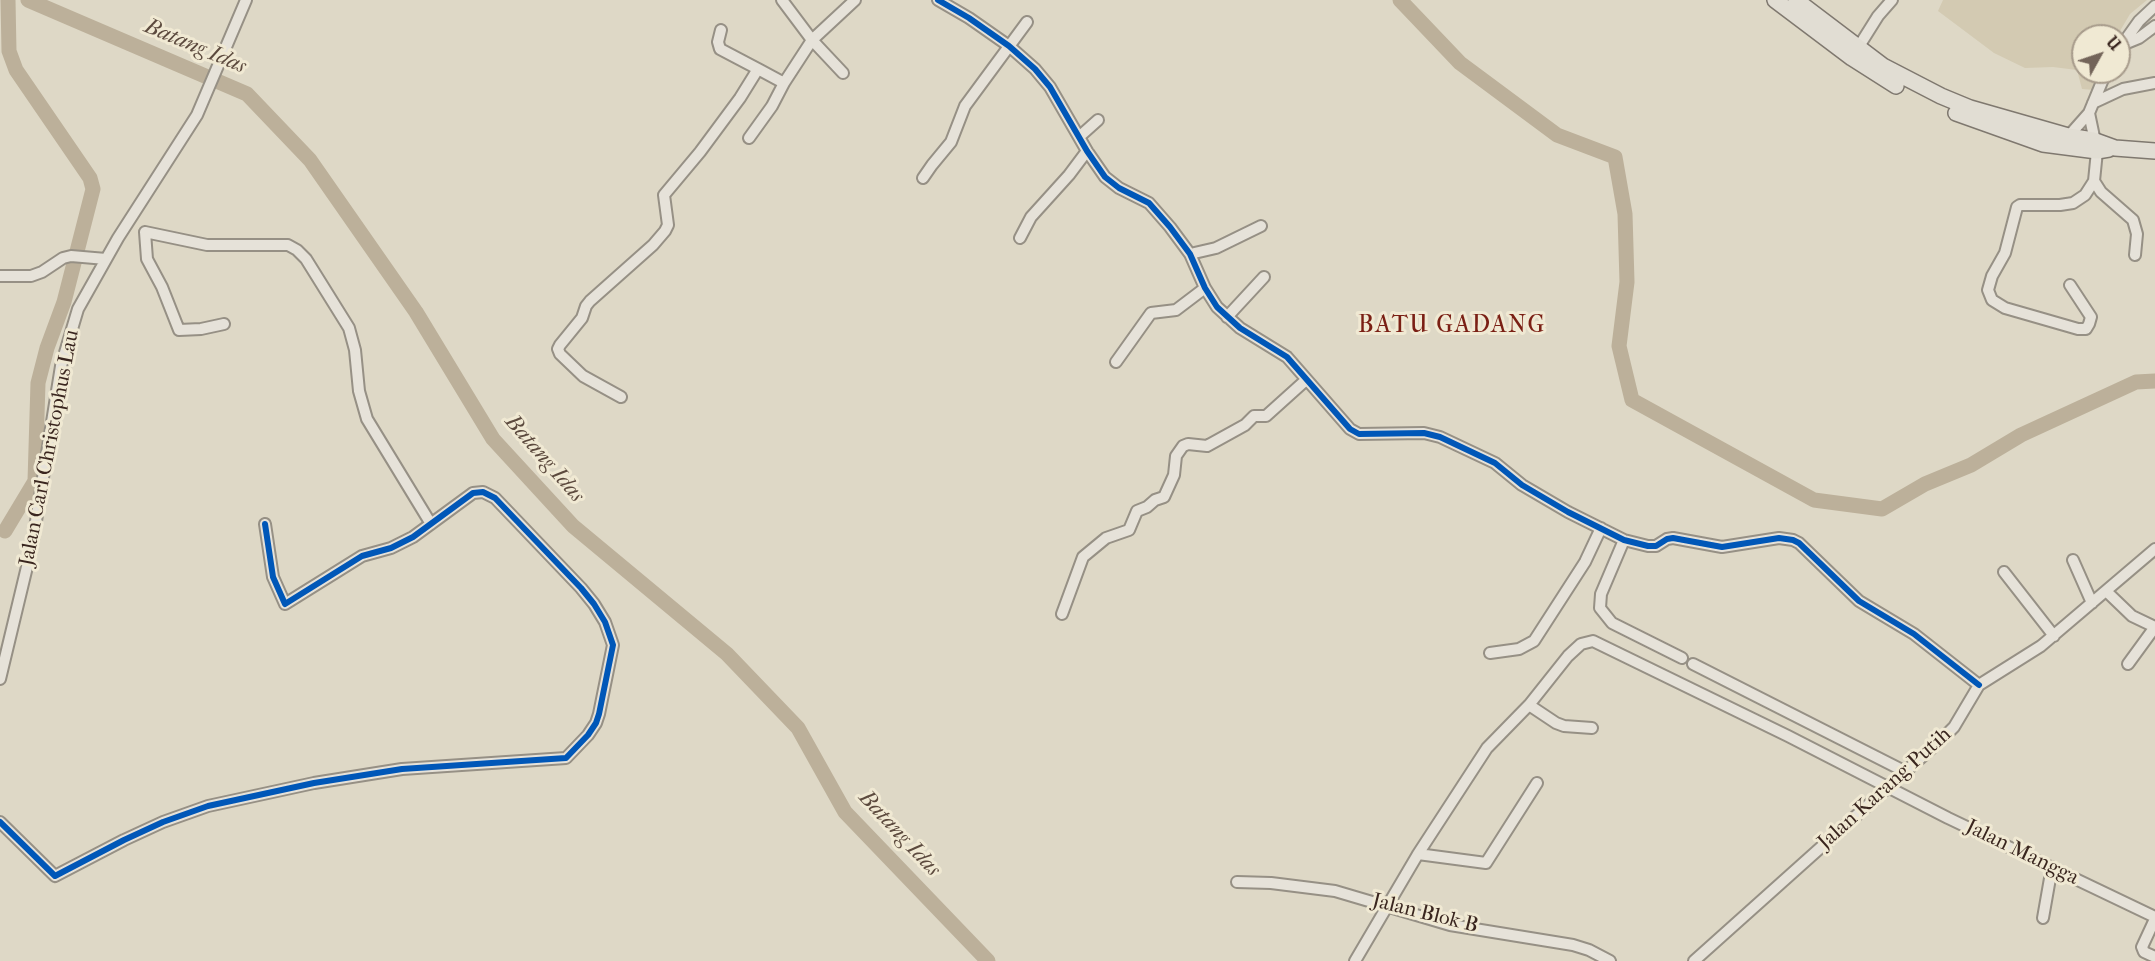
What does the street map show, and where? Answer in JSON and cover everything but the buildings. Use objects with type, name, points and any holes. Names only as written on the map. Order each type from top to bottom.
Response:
[{"type":"highway","points":[[1775,0],[1855,53],[1970,108],[2064,142],[2155,151]]},
{"type":"highway","points":[[1796,0],[1855,53]]},
{"type":"street","name":"Jalan Carl Christophus Lau","points":[[0,679],[32,546],[62,366],[78,309],[125,227],[197,115],[246,0]]},
{"type":"street","points":[[782,0],[812,40],[843,73]]},
{"type":"street","points":[[749,138],[772,106],[812,40],[855,0]]},
{"type":"street","points":[[938,0],[1009,46],[1043,77],[1087,151],[1106,177],[1114,184],[1143,199],[1158,212],[1190,254],[1211,299],[1227,317],[1252,336],[1281,352],[1343,423],[1355,432],[1366,434],[1424,433],[1440,437],[1495,463],[1532,492],[1624,540],[1652,546],[1673,537],[1722,547],[1779,538],[1793,540],[1799,543],[1859,601],[1914,634],[1979,685]]},
{"type":"street","points":[[1855,53],[1878,16],[1892,0]]},
{"type":"street","points":[[2131,32],[2155,6]]},
{"type":"street","points":[[923,178],[951,142],[965,106],[1027,22]]},
{"type":"street","points":[[2131,42],[2155,26]]},
{"type":"street","points":[[721,30],[718,45],[720,49],[784,83]]},
{"type":"street","points":[[621,397],[583,376],[560,354],[558,349],[582,318],[590,301],[653,245],[664,231],[668,225],[664,195],[700,152],[740,98],[758,69]]},
{"type":"street","points":[[2091,108],[2123,89],[2155,83]]},
{"type":"street","points":[[2064,142],[2091,108],[2101,84]]},
{"type":"street","points":[[2070,285],[2091,317],[2085,329],[2078,329],[1998,305],[1992,300],[1988,290],[1992,276],[2005,253],[2014,210],[2020,205],[2073,203],[2085,195],[2094,182],[2095,145],[2091,108]]},
{"type":"street","points":[[1079,137],[1098,120]]},
{"type":"street","points":[[1020,238],[1031,217],[1069,175],[1087,151]]},
{"type":"street","points":[[2094,182],[2133,220],[2137,234],[2135,255]]},
{"type":"street","points":[[1190,254],[1216,248],[1261,226]]},
{"type":"street","points":[[224,324],[201,329],[179,330],[162,287],[147,260],[145,232],[207,245],[288,245],[306,259],[349,328],[355,350],[359,391],[367,419],[431,524]]},
{"type":"street","points":[[0,276],[31,276],[42,272],[63,258],[75,256],[106,259]]},
{"type":"street","points":[[1227,317],[1264,277]]},
{"type":"street","points":[[1116,362],[1151,313],[1176,310],[1204,288]]},
{"type":"street","points":[[1062,614],[1083,557],[1106,538],[1129,530],[1137,511],[1164,497],[1174,475],[1176,456],[1180,449],[1188,444],[1207,446],[1245,425],[1254,416],[1266,416],[1306,380]]},
{"type":"street","points":[[0,822],[55,876],[124,840],[208,806],[314,783],[402,769],[566,758],[588,735],[599,714],[613,645],[605,622],[594,603],[489,494],[473,493],[431,524],[391,548],[362,556],[285,604],[273,577],[265,524]]},
{"type":"street","points":[[1490,653],[1519,649],[1533,640],[1584,562],[1601,528]]},
{"type":"street","points":[[1624,540],[1601,594],[1600,608],[1612,623],[1682,658]]},
{"type":"street","name":"Jalan Karang Putih","points":[[1694,961],[1890,788],[1954,727],[1979,685],[2021,660],[2054,636],[2155,549]]},
{"type":"street","points":[[2073,560],[2092,603]]},
{"type":"street","points":[[2004,572],[2054,636]]},
{"type":"street","points":[[2106,591],[2132,616],[2155,627],[2128,664]]},
{"type":"street","name":"Jalan Mangga","points":[[1529,705],[1568,656],[1581,644],[1593,641],[2155,918]]},
{"type":"street","points":[[1693,664],[1906,772]]},
{"type":"street","points":[[1356,961],[1418,854],[1486,748],[1529,705],[1564,726],[1592,728]]},
{"type":"street","points":[[1418,854],[1486,863],[1537,783]]},
{"type":"street","points":[[2043,918],[2052,867]]},
{"type":"street","name":"Jalan Blok B","points":[[1237,882],[1321,888],[1449,925],[1573,945],[1610,961]]},
{"type":"street","points":[[2155,918],[2142,947],[2144,952],[2155,957]]},
{"type":"shaded area","points":[[1943,0],[2147,0],[2130,14],[2124,24],[2071,24],[2071,69],[2025,68],[1994,53],[1938,11]]},
{"type":"shaded area","points":[[2081,84],[2096,84],[2094,90],[2082,89]]},
{"type":"waterway","points":[[5,531],[35,481],[38,383],[47,348],[64,302],[93,189],[90,178],[16,70],[9,51],[8,0]]},
{"type":"waterway","name":"Batang Idas","points":[[28,0],[247,94],[310,160],[416,312],[493,439],[573,526],[727,654],[798,728],[845,812],[988,961]]},
{"type":"waterway","points":[[1400,0],[1460,63],[1557,135],[1615,157],[1625,214],[1627,282],[1619,346],[1632,400],[1814,500],[1882,509],[1925,484],[1971,465],[2021,435],[2136,382],[2155,381]]},
{"type":"cycle path","points":[[938,0],[1009,46],[1035,69],[1050,87],[1087,151],[1105,177],[1119,188],[1149,203],[1170,227],[1190,254],[1205,288],[1217,307],[1240,328],[1287,357],[1350,429],[1359,434],[1424,433],[1440,437],[1495,463],[1522,485],[1568,512],[1624,540],[1656,546],[1673,538],[1722,547],[1779,538],[1793,540],[1799,543],[1859,601],[1914,634],[1979,685]]},
{"type":"cycle path","points":[[0,822],[55,876],[163,822],[208,806],[314,783],[402,769],[566,758],[596,723],[613,645],[605,622],[581,588],[495,498],[483,492],[473,493],[413,537],[391,548],[362,556],[285,604],[273,577],[265,524]]},
{"type":"district","name":"BATU GADANG","points":[[1452,326]]}]
